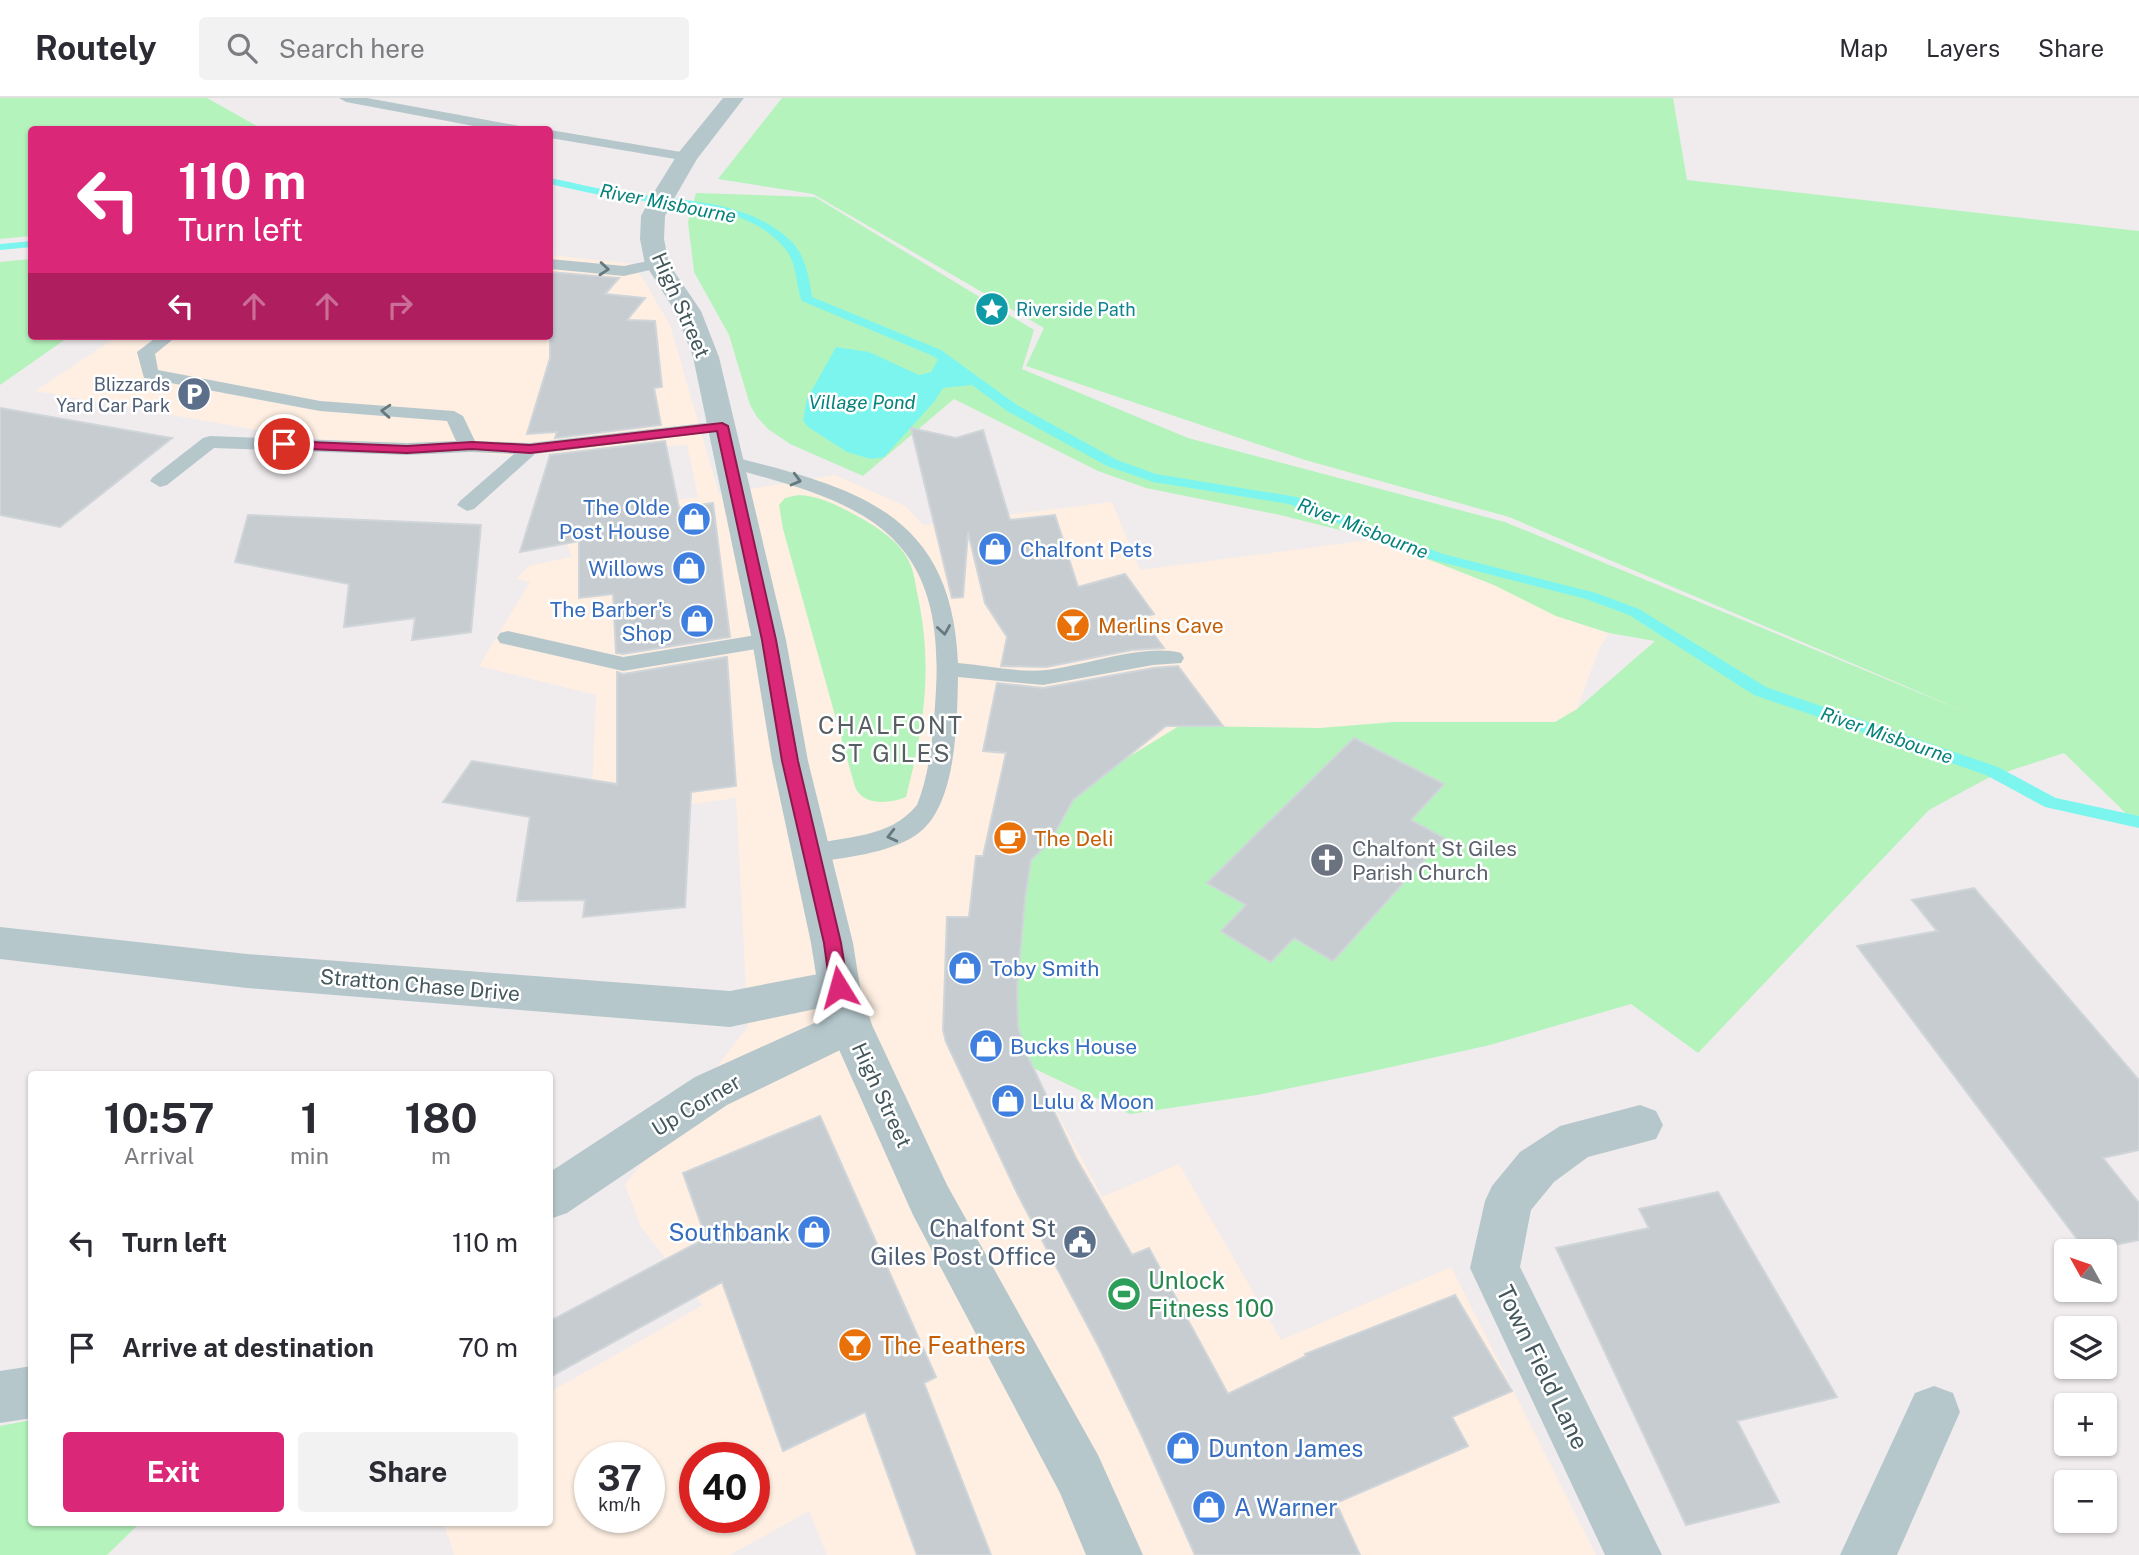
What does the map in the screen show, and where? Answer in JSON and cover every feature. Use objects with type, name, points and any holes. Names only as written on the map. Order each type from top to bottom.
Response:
[{"type":"street","points":[[687,157],[734,98]]},
{"type":"street","name":"High Street","points":[[687,157],[658,207],[652,239],[657,264],[688,311],[706,357],[769,640],[790,761],[844,1006],[930,1200],[1079,1474],[1115,1555]]},
{"type":"street","name":"Stratton Chase Drive","points":[[0,943],[261,972],[730,1009],[844,1006]]},
{"type":"street","name":"Up Corner","points":[[553,1196],[844,1006]]},
{"type":"street","name":"Town Field Lane","points":[[1634,1555],[1495,1268],[1508,1201],[1537,1167],[1576,1140],[1640,1125]]},
{"type":"street","points":[[0,1397],[28,1393]]},
{"type":"street","points":[[1868,1555],[1934,1412]]},
{"type":"lane","points":[[345,98],[498,126]]},
{"type":"lane","points":[[553,135],[687,157]]},
{"type":"lane","points":[[553,264],[624,271],[657,264]]},
{"type":"lane","points":[[163,340],[146,352],[150,374],[320,406],[454,416],[468,446],[472,446]]},
{"type":"lane","points":[[160,481],[210,442],[407,449],[472,446],[530,449],[722,426]]},
{"type":"lane","points":[[467,505],[530,449]]},
{"type":"lane","points":[[730,462],[831,491],[875,514],[901,532],[919,553],[938,595],[948,669],[945,726],[928,810],[903,833],[812,854]]},
{"type":"lane","points":[[508,638],[623,664],[769,640]]},
{"type":"lane","points":[[948,669],[1043,678],[1153,658],[1173,658]]},
{"type":"shaded area","points":[[553,255],[634,264],[670,325],[719,494],[835,475],[905,506],[923,525],[1112,502],[1140,570],[1376,539],[1494,585],[1556,616],[1609,633],[1599,649],[1577,709],[1555,722],[1394,722],[1320,728],[1073,800],[1051,840],[969,917],[1017,917],[1017,989],[1013,1015],[1033,1068],[1102,1197],[1179,1164],[1281,1340],[1451,1267],[1596,1555],[827,1555],[809,1511],[770,1533],[770,1442],[679,1442],[679,1533],[770,1533],[730,1555],[454,1555],[445,1526],[553,1526],[553,1390],[703,1305],[641,1227],[625,1185],[748,1027],[736,798],[591,818],[596,695],[479,666],[530,582],[516,579],[529,566],[571,557],[561,519],[698,497],[687,445],[513,456],[298,437],[35,391],[112,340],[553,340]]},
{"type":"green space","points":[[0,98],[207,98],[257,126],[28,126],[28,236],[0,239]]},
{"type":"green space","points":[[782,98],[1673,98],[1687,180],[2139,231],[2139,826],[2064,753],[1988,778],[1929,810],[1698,1053],[1631,1004],[1490,1045],[1364,1073],[1257,1095],[1130,1114],[1033,1068],[1013,1014],[1017,989],[1017,917],[968,917],[971,897],[1024,900],[1031,860],[1051,840],[1073,800],[1122,761],[1179,726],[1320,728],[1394,722],[1555,722],[1577,709],[1655,641],[1609,633],[1556,616],[1494,585],[1376,539],[1280,515],[1146,488],[1098,471],[954,399],[863,476],[790,444],[768,429],[750,405],[729,335],[694,272],[688,222],[696,193],[815,197],[1034,330],[1022,369],[1188,438],[1505,522],[1966,712],[1509,517],[1305,460],[1026,366],[1044,328],[813,194],[718,179]]},
{"type":"green space","points":[[28,259],[28,340],[64,340],[0,385],[0,262]]},
{"type":"green space","points":[[798,495],[828,502],[877,528],[902,550],[913,571],[923,623],[926,673],[922,722],[906,797],[878,802],[864,798],[855,787],[783,529],[779,505],[785,498]]},
{"type":"green space","points":[[28,1421],[28,1526],[137,1526],[107,1555],[0,1555],[0,1426]]},
{"type":"water","name":"Village Pond","points":[[836,347],[869,352],[919,375],[931,372],[941,354],[981,384],[943,388],[934,402],[884,457],[871,459],[847,452],[808,427],[803,420],[807,399]]},
{"type":"building","points":[[553,272],[619,278],[605,294],[645,298],[627,320],[655,321],[662,387],[654,388],[661,425],[555,438],[557,432],[527,434],[550,358],[550,340],[553,340]]},
{"type":"building","points":[[0,408],[172,438],[60,527],[0,515]]},
{"type":"building","points":[[911,428],[956,438],[983,430],[1010,520],[1055,515],[1078,587],[1125,574],[1154,614],[1141,617],[1164,648],[1132,650],[1046,667],[1001,666],[1007,637],[985,603],[968,532],[963,597],[952,598]]},
{"type":"building","points":[[665,441],[679,508],[713,503],[730,637],[616,653],[613,594],[579,598],[579,541],[520,552],[550,455]]},
{"type":"building","points":[[248,515],[481,525],[471,632],[412,640],[415,618],[344,627],[349,584],[235,562]]},
{"type":"building","points":[[727,657],[736,786],[691,792],[685,907],[583,917],[585,900],[517,901],[530,817],[443,802],[472,761],[617,784],[617,672],[623,674]]},
{"type":"building","points":[[1178,666],[1223,726],[1166,726],[1073,800],[1051,840],[1031,860],[1017,989],[1018,1027],[1028,1057],[1076,1158],[1132,1255],[1149,1248],[1228,1394],[1306,1356],[1305,1354],[1455,1295],[1512,1391],[1452,1417],[1468,1446],[1336,1503],[1360,1555],[1195,1555],[1099,1347],[1018,1195],[946,1042],[943,1030],[947,917],[969,917],[976,856],[983,856],[1006,753],[983,751],[997,683],[1043,688]]},
{"type":"building","name":"Chalfont St Giles Parish Church","points":[[1354,738],[1444,784],[1411,820],[1444,838],[1333,961],[1294,938],[1271,962],[1221,931],[1246,905],[1207,883]]},
{"type":"building","points":[[1974,888],[2139,1080],[2139,1150],[2103,1158],[2139,1203],[2139,1240],[2118,1244],[2118,1239],[2077,1239],[1857,946],[1937,931],[1912,900]]},
{"type":"building","points":[[820,1116],[936,1377],[924,1383],[991,1555],[917,1555],[865,1412],[783,1451],[722,1282],[553,1375],[553,1319],[706,1238],[683,1173]]},
{"type":"building","points":[[1718,1192],[1837,1397],[1737,1421],[1779,1502],[1686,1525],[1556,1248],[1649,1228],[1639,1209]]},
{"type":"waterway","name":"River Misbourne","points":[[553,182],[618,195],[708,206],[751,220],[771,231],[793,251],[801,271],[806,299],[937,353],[1012,408],[1112,463],[1153,478],[1292,500],[1438,557],[1591,596],[1634,612],[1760,691],[1992,771],[2051,803],[2139,822]]},
{"type":"waterway","name":"River Misbourne","points":[[0,247],[28,244]]},
{"type":"place","name":"Riverside Path","points":[[992,309]]},
{"type":"place","name":"Blizzards Yard Car Park","points":[[194,394]]},
{"type":"place","name":"The Olde Post House","points":[[694,519]]},
{"type":"place","name":"Chalfont Pets","points":[[995,549]]},
{"type":"place","name":"Willows","points":[[689,568]]},
{"type":"place","name":"The Barber's Shop","points":[[697,621]]},
{"type":"place","name":"Merlins Cave","points":[[1073,625]]},
{"type":"place","name":"The Deli","points":[[1010,838]]},
{"type":"place","name":"Chalfont St Giles Parish Church","points":[[1327,860]]},
{"type":"place","name":"Toby Smith","points":[[965,968]]},
{"type":"place","name":"Bucks House","points":[[986,1046]]},
{"type":"place","name":"Lulu & Moon","points":[[1008,1101]]},
{"type":"place","name":"Southbank","points":[[814,1232]]},
{"type":"place","name":"Chalfont St Giles Post Office","points":[[1080,1242]]},
{"type":"place","name":"Unlock Fitness 100","points":[[1124,1294]]},
{"type":"place","name":"The Feathers","points":[[855,1345]]},
{"type":"place","name":"Dunton James","points":[[1183,1448]]},
{"type":"place","name":"A Warner","points":[[1209,1507]]},
{"type":"district","name":"CHALFONT ST GILES","points":[[891,739]]},
{"type":"route","points":[[284,444],[407,449],[472,446],[530,449],[722,426],[769,640],[790,761],[832,943],[839,987]]}]
